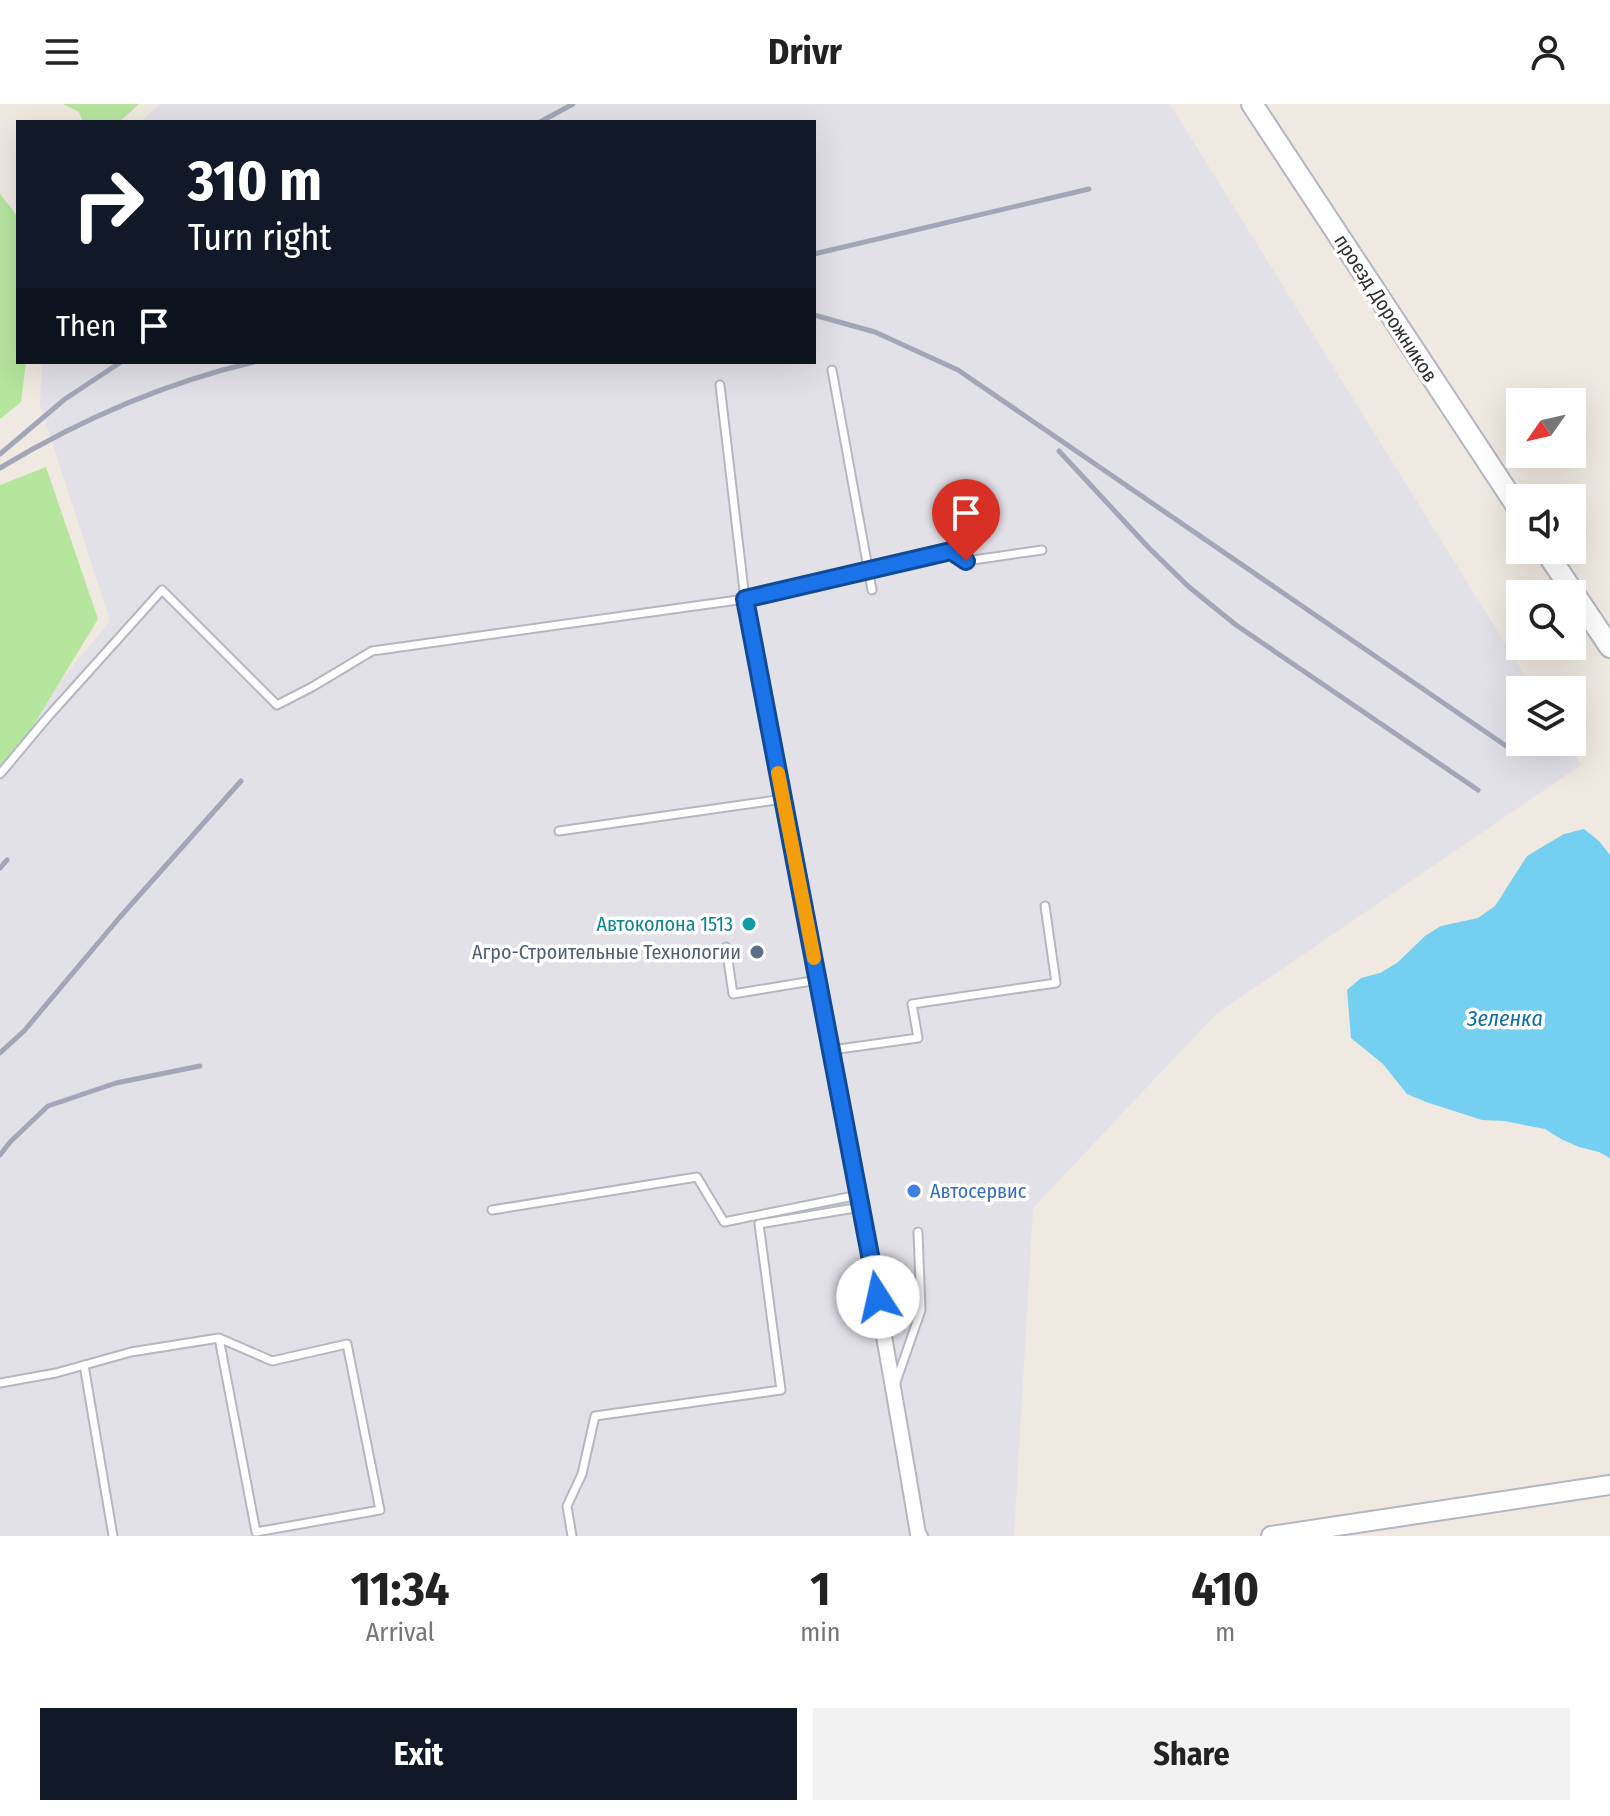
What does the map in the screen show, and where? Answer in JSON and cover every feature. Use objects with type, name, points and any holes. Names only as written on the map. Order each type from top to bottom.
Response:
[{"type":"main road","name":"проезд Дорожников","points":[[1252,104],[1506,490]]},
{"type":"main road","points":[[1554,564],[1610,647]]},
{"type":"street","points":[[745,599],[832,1050],[920,1536]]},
{"type":"street","points":[[1271,1536],[1610,1485]]},
{"type":"lane","points":[[832,370],[872,590]]},
{"type":"lane","points":[[720,385],[745,599]]},
{"type":"lane","points":[[0,774],[162,590],[277,705],[372,651],[745,599],[951,551],[966,561],[1042,550]]},
{"type":"lane","points":[[559,831],[783,799]]},
{"type":"lane","points":[[832,1050],[918,1038],[912,1004],[1056,983],[1045,906]]},
{"type":"lane","points":[[726,947],[733,994],[818,980]]},
{"type":"lane","points":[[492,1210],[697,1177],[724,1222],[860,1201]]},
{"type":"lane","points":[[572,1536],[567,1506],[582,1474],[595,1416],[781,1390],[759,1224],[860,1201]]},
{"type":"lane","points":[[894,1388],[921,1310],[918,1232]]},
{"type":"lane","points":[[0,1383],[56,1373],[131,1352],[219,1338],[272,1361],[347,1344],[380,1510],[256,1532],[219,1338]]},
{"type":"lane","points":[[84,1365],[113,1536]]},
{"type":"shaded area","points":[[160,104],[1170,104],[1506,645],[1506,660],[1515,660],[1525,676],[1506,676],[1506,756],[1576,756],[1581,765],[1216,1014],[1033,1208],[1014,1536],[0,1536],[0,754],[110,621],[40,405],[42,364],[816,364],[816,120],[142,120]]},
{"type":"green space","points":[[63,104],[139,104],[121,120],[82,120],[79,112]]},
{"type":"green space","points":[[0,194],[16,214],[16,364],[26,364],[21,402],[0,419]]},
{"type":"green space","points":[[46,467],[98,619],[30,731],[0,765],[0,485]]},
{"type":"water","name":"Зеленка","points":[[1584,829],[1610,855],[1610,1158],[1561,1139],[1545,1129],[1482,1120],[1407,1094],[1383,1064],[1351,1038],[1347,990],[1361,978],[1380,973],[1397,963],[1425,936],[1441,926],[1478,918],[1495,906],[1527,856],[1564,834]]},
{"type":"railway","points":[[544,120],[573,104]]},
{"type":"railway","points":[[816,254],[1089,189]]},
{"type":"railway","points":[[816,316],[875,332],[958,370],[1506,746]]},
{"type":"railway","points":[[0,454],[65,399],[118,364]]},
{"type":"railway","points":[[0,468],[122,405],[187,381],[246,364]]},
{"type":"railway","points":[[1059,451],[1189,587],[1236,625],[1478,790]]},
{"type":"railway","points":[[0,1053],[24,1031],[241,781]]},
{"type":"railway","points":[[0,868],[7,860]]},
{"type":"railway","points":[[0,1155],[48,1106],[116,1083],[200,1066]]},
{"type":"slow traffic","points":[[778,773],[814,958]]},
{"type":"place","name":"Автоколона 1513","points":[[749,924]]},
{"type":"place","name":"Агро-Строительные Технологии","points":[[757,952]]},
{"type":"place","name":"Автосервис","points":[[914,1191]]},
{"type":"route","points":[[878,1297],[745,599],[951,551],[966,561]]}]
